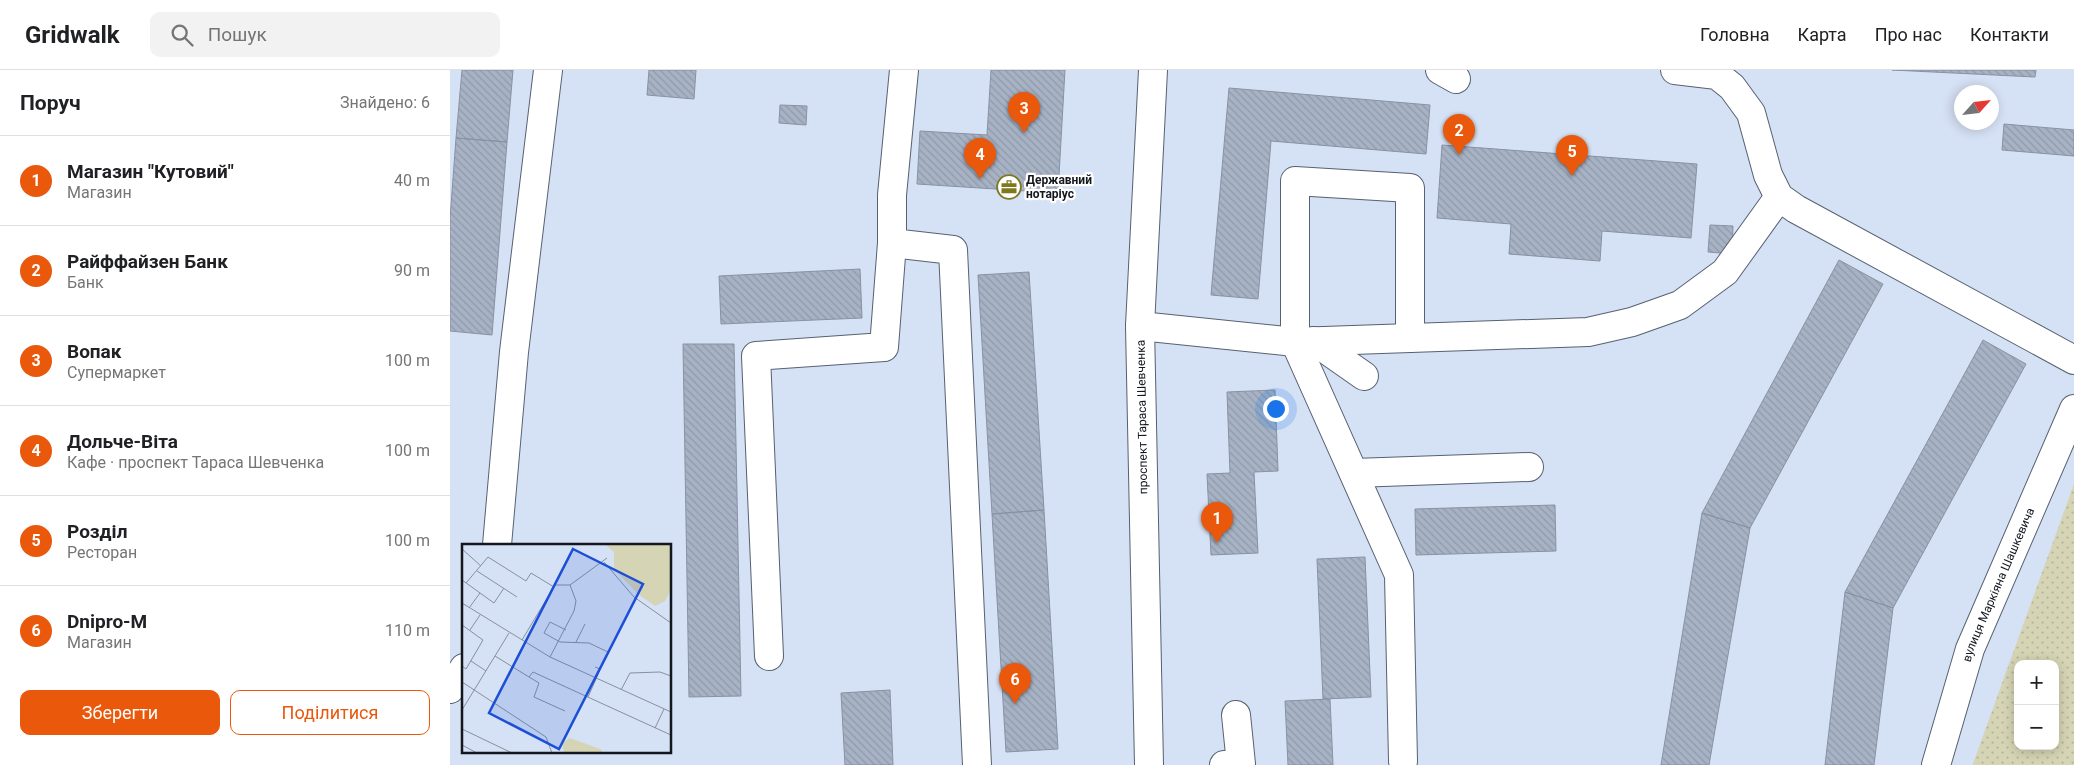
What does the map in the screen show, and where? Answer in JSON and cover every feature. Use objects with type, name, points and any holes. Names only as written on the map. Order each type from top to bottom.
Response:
[{"type":"street","points":[[497,544],[514,352],[548,70]]},
{"type":"street","points":[[770,656],[756,356],[884,347],[892,243],[892,195],[904,70]]},
{"type":"street","name":"проспект Тараса Шевченка","points":[[1149,765],[1140,326],[1153,70]]},
{"type":"street","points":[[1691,71],[1717,75],[1732,86],[1751,113],[1768,175],[1778,196],[1796,209],[2074,360]]},
{"type":"street","points":[[1403,761],[1399,575],[1354,473],[1304,342],[1295,182],[1410,188],[1410,338]]},
{"type":"street","points":[[1140,326],[1304,342],[1588,332],[1632,322],[1680,305],[1724,272],[1778,196]]},
{"type":"street","points":[[892,243],[953,250],[977,765]]},
{"type":"street","points":[[1304,342],[1364,376]]},
{"type":"street","name":"вулиця Маркіяна Шашкевича","points":[[1936,765],[1970,650],[2074,409]]},
{"type":"street","points":[[1354,473],[1529,467]]},
{"type":"street","points":[[450,689],[462,671]]},
{"type":"street","points":[[1224,765],[1241,764],[1236,716]]},
{"type":"green space","points":[[2074,484],[2074,765],[1973,765],[1974,761]]},
{"type":"building","points":[[462,70],[513,70],[507,142],[456,138]]},
{"type":"building","points":[[649,70],[696,70],[694,99],[647,95]]},
{"type":"building","points":[[991,70],[1065,70],[1058,193],[917,184],[920,131],[987,135]]},
{"type":"building","points":[[1892,70],[2036,70],[2035,77]]},
{"type":"building","points":[[1229,88],[1430,105],[1426,154],[1271,141],[1258,299],[1211,295]]},
{"type":"building","points":[[780,105],[807,106],[806,125],[779,123]]},
{"type":"building","points":[[2004,124],[2074,130],[2074,156],[2002,150]]},
{"type":"building","points":[[456,138],[507,142],[492,335],[450,331],[450,219]]},
{"type":"building","points":[[1442,145],[1697,164],[1691,238],[1602,231],[1600,261],[1509,254],[1511,224],[1437,218]]},
{"type":"building","points":[[1710,225],[1733,226],[1732,254],[1708,252]]},
{"type":"building","points":[[1839,260],[1883,284],[1750,528],[1702,513]]},
{"type":"building","points":[[860,269],[862,318],[721,324],[719,276]]},
{"type":"building","points":[[1029,272],[1044,510],[992,514],[978,275]]},
{"type":"building","points":[[1983,340],[2026,364],[1893,608],[1845,592]]},
{"type":"building","points":[[683,344],[734,344],[741,696],[689,697]]},
{"type":"building","points":[[1275,390],[1278,471],[1254,472],[1258,553],[1211,555],[1207,474],[1230,473],[1227,392]]},
{"type":"building","points":[[1555,505],[1556,551],[1416,555],[1415,509]]},
{"type":"building","points":[[1044,510],[1058,749],[1006,752],[992,514]]},
{"type":"building","points":[[1702,513],[1750,528],[1709,765],[1661,765]]},
{"type":"building","points":[[1365,557],[1371,697],[1323,699],[1317,559]]},
{"type":"building","points":[[1845,592],[1893,608],[1874,765],[1825,765]]},
{"type":"building","points":[[890,690],[893,765],[845,765],[841,693]]},
{"type":"building","points":[[1330,699],[1333,765],[1288,765],[1285,701]]},
{"type":"place","name":"Вопак","points":[[1024,133]]},
{"type":"place","name":"Райффайзен Банк","points":[[1459,155]]},
{"type":"place","name":"Розділ","points":[[1572,176]]},
{"type":"place","name":"Дольче-Віта","points":[[980,179]]},
{"type":"place","name":"Державний нотаріус","points":[[1009,187]]},
{"type":"place","name":"Магазин \"Кутовий\"","points":[[1217,543]]},
{"type":"place","name":"Dnipro-M","points":[[1015,704]]}]
